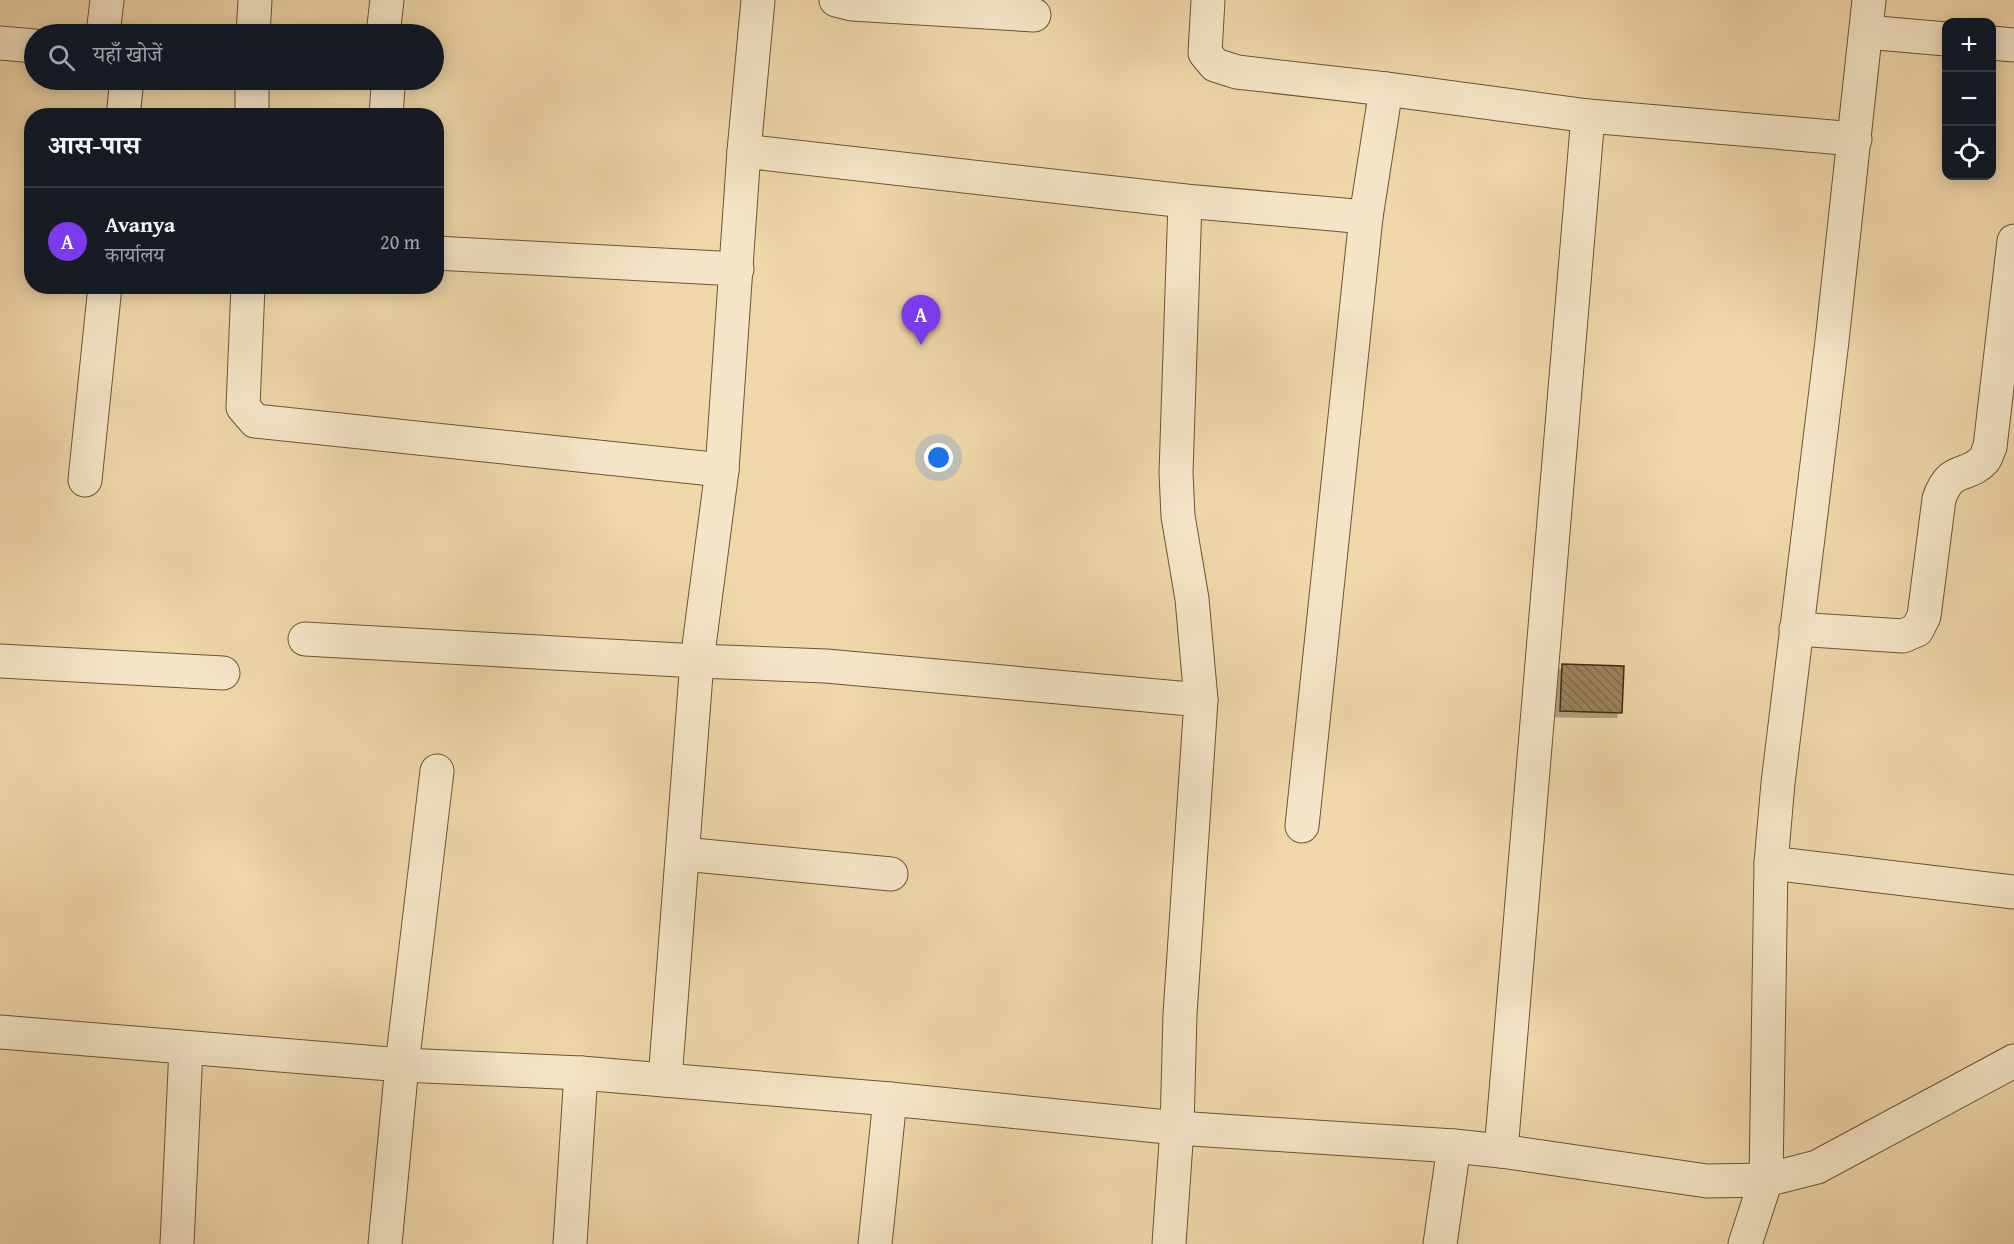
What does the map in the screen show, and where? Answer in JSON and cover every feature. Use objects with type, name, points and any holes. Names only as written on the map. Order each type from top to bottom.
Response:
[{"type":"street","points":[[104,24],[107,0]]},
{"type":"street","points":[[254,24],[255,0]]},
{"type":"street","points":[[384,24],[387,0]]},
{"type":"street","points":[[665,1080],[697,661],[722,470],[744,151],[758,0]]},
{"type":"street","points":[[836,0],[852,4],[1034,15]]},
{"type":"street","points":[[1208,0],[1205,53],[1215,65],[1237,72],[1386,88],[1588,116],[1855,139]]},
{"type":"street","points":[[1745,1244],[1766,1180],[1771,863],[1796,629],[1831,353],[1869,0]]},
{"type":"street","points":[[1866,32],[1942,39]]},
{"type":"street","points":[[0,43],[24,45]]},
{"type":"street","points":[[1996,43],[2014,45]]},
{"type":"street","points":[[1302,826],[1366,217],[1386,88]]},
{"type":"street","points":[[124,108],[126,90]]},
{"type":"street","points":[[252,90],[252,108]]},
{"type":"street","points":[[387,108],[388,90]]},
{"type":"street","points":[[1502,1151],[1588,116]]},
{"type":"street","points":[[744,151],[1185,201],[1366,217]]},
{"type":"street","points":[[1169,1244],[1177,1128],[1180,1014],[1201,700],[1192,599],[1178,516],[1176,473],[1185,201]]},
{"type":"street","points":[[1796,629],[1903,636],[1917,630],[1924,616],[1939,499],[1944,485],[1956,474],[1984,459],[1990,447],[2014,241]]},
{"type":"street","points":[[444,253],[737,269]]},
{"type":"street","points":[[85,480],[104,294]]},
{"type":"street","points":[[248,294],[243,407],[255,421],[722,470]]},
{"type":"street","points":[[306,639],[837,667],[1201,700]]},
{"type":"street","points":[[0,661],[223,673]]},
{"type":"street","points":[[385,1244],[402,1065],[437,771]]},
{"type":"street","points":[[683,854],[891,874]]},
{"type":"street","points":[[1771,863],[2014,892]]},
{"type":"street","points":[[0,1032],[402,1065],[581,1073],[890,1099],[1177,1128],[1454,1146],[1707,1181],[1766,1180],[1817,1167],[2014,1061]]},
{"type":"street","points":[[177,1244],[186,1048]]},
{"type":"street","points":[[570,1244],[581,1073]]},
{"type":"street","points":[[875,1244],[890,1099]]},
{"type":"street","points":[[1440,1244],[1454,1146]]},
{"type":"building","points":[[1562,664],[1624,666],[1622,713],[1560,711]]},
{"type":"place","name":"Avanya","points":[[921,345]]}]
